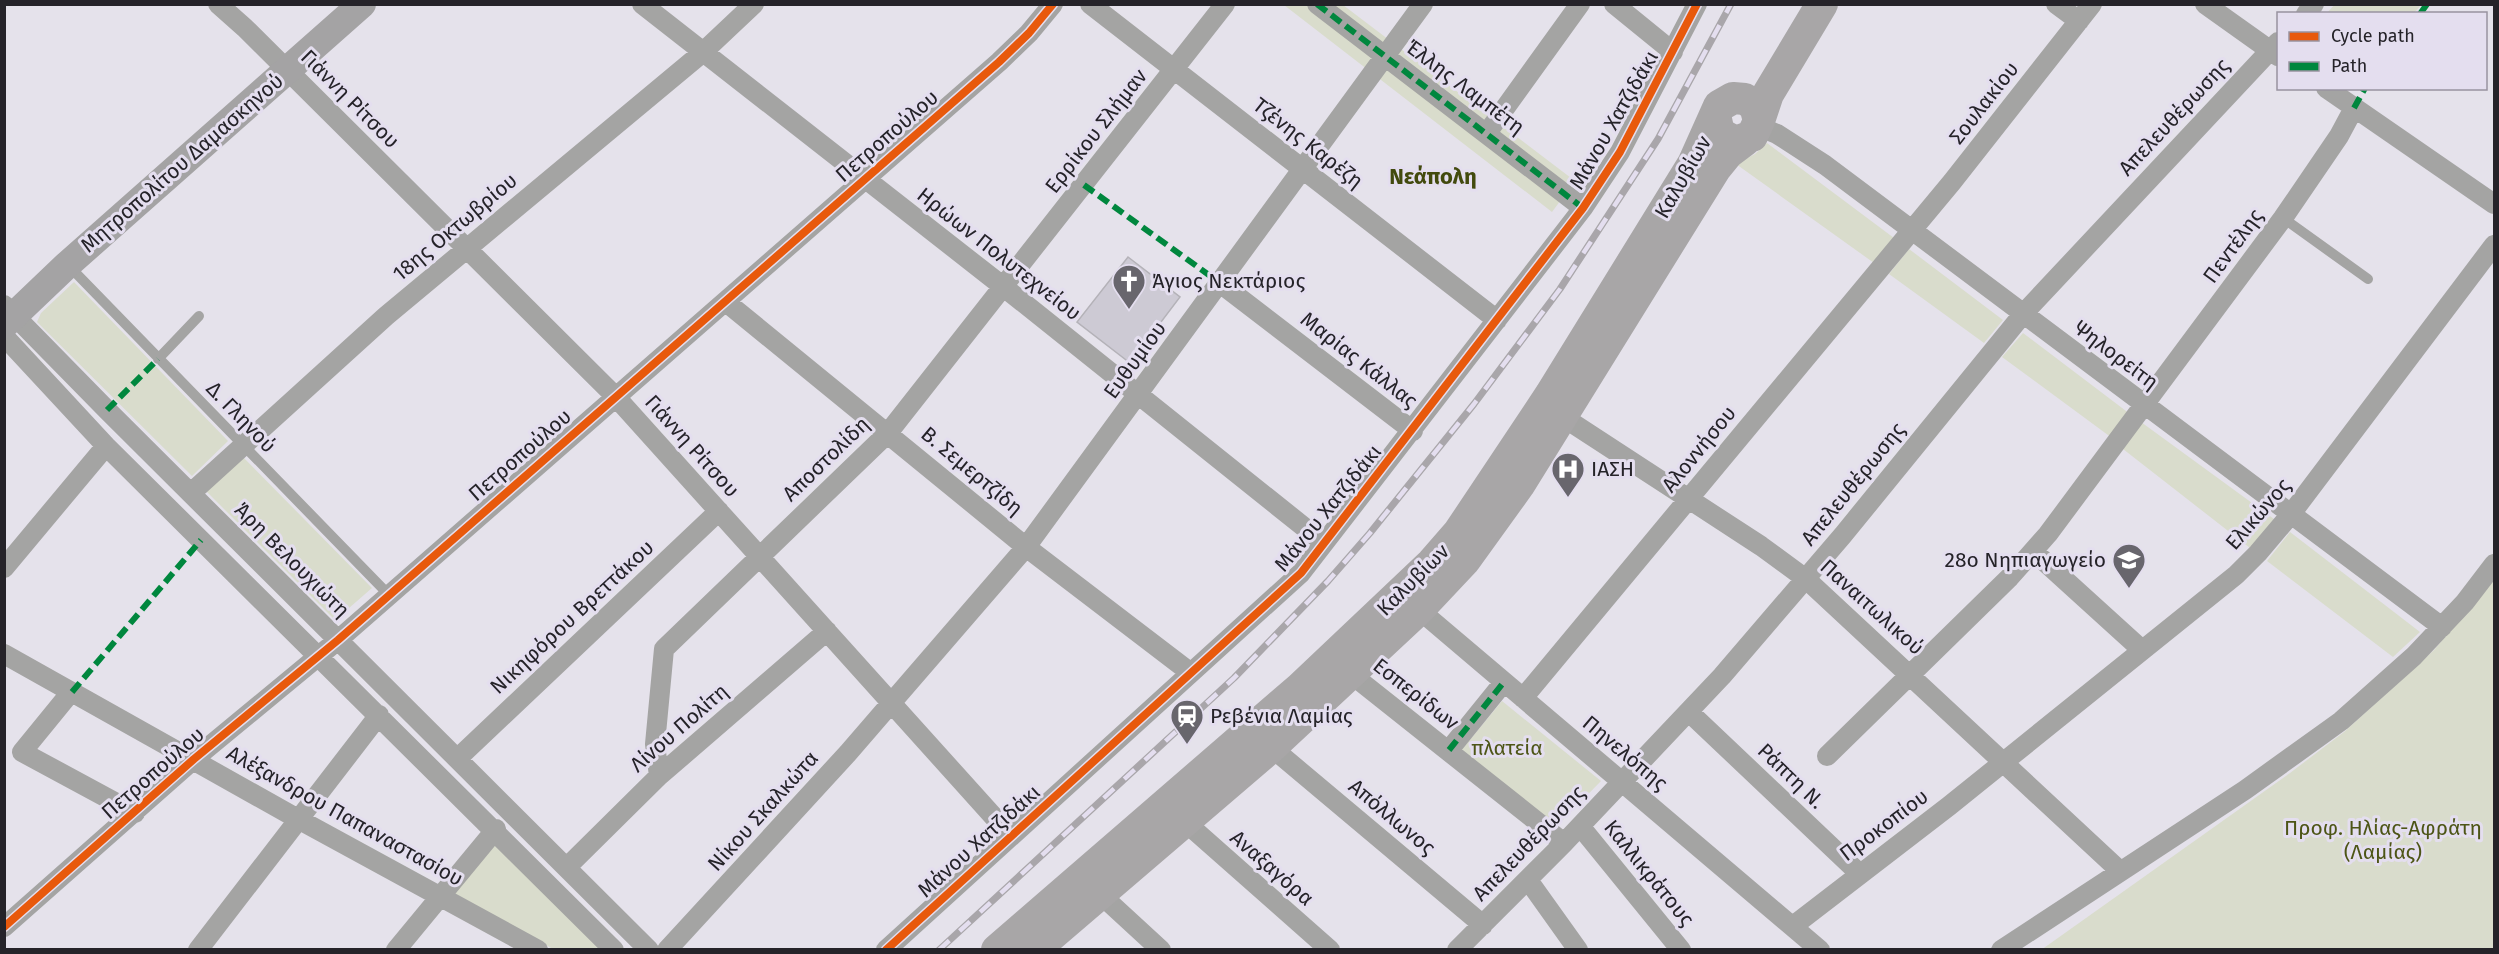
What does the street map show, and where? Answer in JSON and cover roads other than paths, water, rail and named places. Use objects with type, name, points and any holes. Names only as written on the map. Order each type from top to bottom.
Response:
[{"type":"main road","name":"Καλυβίων","points":[[1034,950],[1271,747],[1351,674],[1409,602],[1514,451],[1694,164],[1720,108],[1748,81],[1797,4]]},
{"type":"main road","points":[[1754,130],[1768,94],[1822,4]]},
{"type":"main road","points":[[1720,108],[1733,98],[1748,100],[1757,109],[1754,130]]},
{"type":"main road","name":"Καλυβίων","points":[[997,950],[1300,688],[1409,602],[1451,576],[1492,525],[1563,417],[1715,169],[1728,153],[1754,130]]},
{"type":"street","name":"Γιάννη Ρίτσου","points":[[218,4],[615,396],[1011,836]]},
{"type":"street","name":"Μητροπολίτου Δαμασκηνού","points":[[7,321],[67,265],[362,4]]},
{"type":"street","name":"Ηρώων Πολυτεχνείου","points":[[642,4],[1005,288],[1324,543]]},
{"type":"street","name":"18ης Οκτωβρίου","points":[[191,493],[241,445],[466,249],[702,53],[754,4]]},
{"type":"street","name":"Πετροπούλου","points":[[4,927],[195,759],[338,640],[615,396],[726,302],[1014,48],[1053,4]]},
{"type":"street","name":"Τζένης Καρέζη","points":[[1090,4],[1497,320]]},
{"type":"street","name":"Ερρίκου Σλήμαν","points":[[1005,288],[1225,4]]},
{"type":"street","name":"Έλλης Λαμπέτη","points":[[1317,4],[1583,208]]},
{"type":"street","name":"Ευθυμίου","points":[[891,702],[1026,547],[1139,396],[1423,4]]},
{"type":"street","points":[[1486,133],[1580,4]]},
{"type":"street","points":[[1614,4],[1673,52]]},
{"type":"street","name":"Μάνου Χατζιδάκι","points":[[886,950],[1293,580],[1413,431],[1583,208],[1620,152],[1697,4]]},
{"type":"street","points":[[2056,4],[2079,21]]},
{"type":"street","name":"Σουλακίου","points":[[1912,230],[2092,4]]},
{"type":"street","points":[[2205,4],[2276,49]]},
{"type":"street","name":"Απελευθέρωσης","points":[[1457,950],[1528,880],[1689,712],[1806,579],[2024,314],[2276,49]]},
{"type":"street","points":[[2329,90],[2494,204]]},
{"type":"street","name":"Πεντέλης","points":[[1827,756],[1911,676],[2034,552],[2145,407],[2283,218],[2339,136],[2354,108]]},
{"type":"street","name":"Ψηλορείτη","points":[[1754,130],[1791,142],[2442,627]]},
{"type":"street","name":"Αλοννήσου","points":[[1523,698],[1912,230]]},
{"type":"street","name":"Ελικώνος","points":[[2003,762],[2236,575],[2258,553],[2291,514],[2494,245]]},
{"type":"street","name":"Μαρίας Κάλλας","points":[[1220,283],[1413,431]]},
{"type":"street","name":"Αποστολίδη","points":[[659,776],[655,744],[664,650],[888,433],[1005,288]]},
{"type":"street","name":"Β. Σεμερτζίδη","points":[[726,302],[1026,547],[1191,673]]},
{"type":"street","points":[[7,321],[106,446],[496,829],[614,950]]},
{"type":"street","name":"Άρη Βελουχιώτη","points":[[7,321],[191,493],[649,950]]},
{"type":"street","name":"Παναιτωλικού","points":[[1563,417],[1806,579],[2119,870]]},
{"type":"street","points":[[4,568],[106,446]]},
{"type":"street","name":"Νικηφόρου Βρεττάκου","points":[[458,758],[719,512]]},
{"type":"street","points":[[2034,552],[2142,651]]},
{"type":"street","points":[[2001,950],[2119,870],[2245,790],[2341,721],[2391,678],[2442,627],[2494,564]]},
{"type":"street","name":"Πηνελόπης","points":[[1409,602],[1820,950]]},
{"type":"street","name":"Λίνου Πολίτη","points":[[567,867],[659,776],[827,631]]},
{"type":"street","name":"Αλέξανδρου Παπαναστασίου","points":[[4,654],[538,950]]},
{"type":"street","name":"Εσπερίδων","points":[[1351,674],[1564,843]]},
{"type":"street","points":[[1449,750],[1504,682]]},
{"type":"street","points":[[71,692],[22,752],[135,813]]},
{"type":"street","name":"Νίκου Σκαλκώτα","points":[[667,950],[891,702]]},
{"type":"street","name":"Ράπτη Ν.","points":[[1689,712],[1860,874]]},
{"type":"street","points":[[198,950],[379,715]]},
{"type":"street","name":"Απόλλωνος","points":[[1271,747],[1483,925]]},
{"type":"street","name":"Προκοπίου","points":[[1793,926],[2003,762]]},
{"type":"street","name":"Αναξαγόρα","points":[[1184,821],[1330,950]]},
{"type":"street","name":"Καλλικράτους","points":[[1580,826],[1681,950]]},
{"type":"street","points":[[396,950],[496,829]]},
{"type":"street","points":[[1528,880],[1578,950]]},
{"type":"street","points":[[1099,893],[1161,950]]},
{"type":"lane","points":[[2283,218],[2368,279]]},
{"type":"lane","name":"Δ. Γληνού","points":[[67,265],[389,595]]},
{"type":"lane","points":[[158,360],[199,316]]},
{"type":"railway","points":[[939,950],[1234,678],[1328,581],[1370,533],[1474,404],[1560,289],[1658,139],[1731,4]]},
{"type":"place","name":"Άγιος Νεκτάριος","points":[[1129,310]]},
{"type":"place","name":"ΙΑΣΗ","points":[[1568,498]]},
{"type":"place","name":"28ο Νηπιαγωγείο","points":[[2129,589]]},
{"type":"place","name":"Ρεβένια Λαμίας","points":[[1187,745]]},
{"type":"district","name":"Νεάπολη","points":[[1433,176]]},
{"type":"park label","name":"πλατεία","points":[[1507,748]]},
{"type":"park label","name":"Προφ. Ηλίας-Αφράτη (Λαμίας)","points":[[2383,840]]}]
